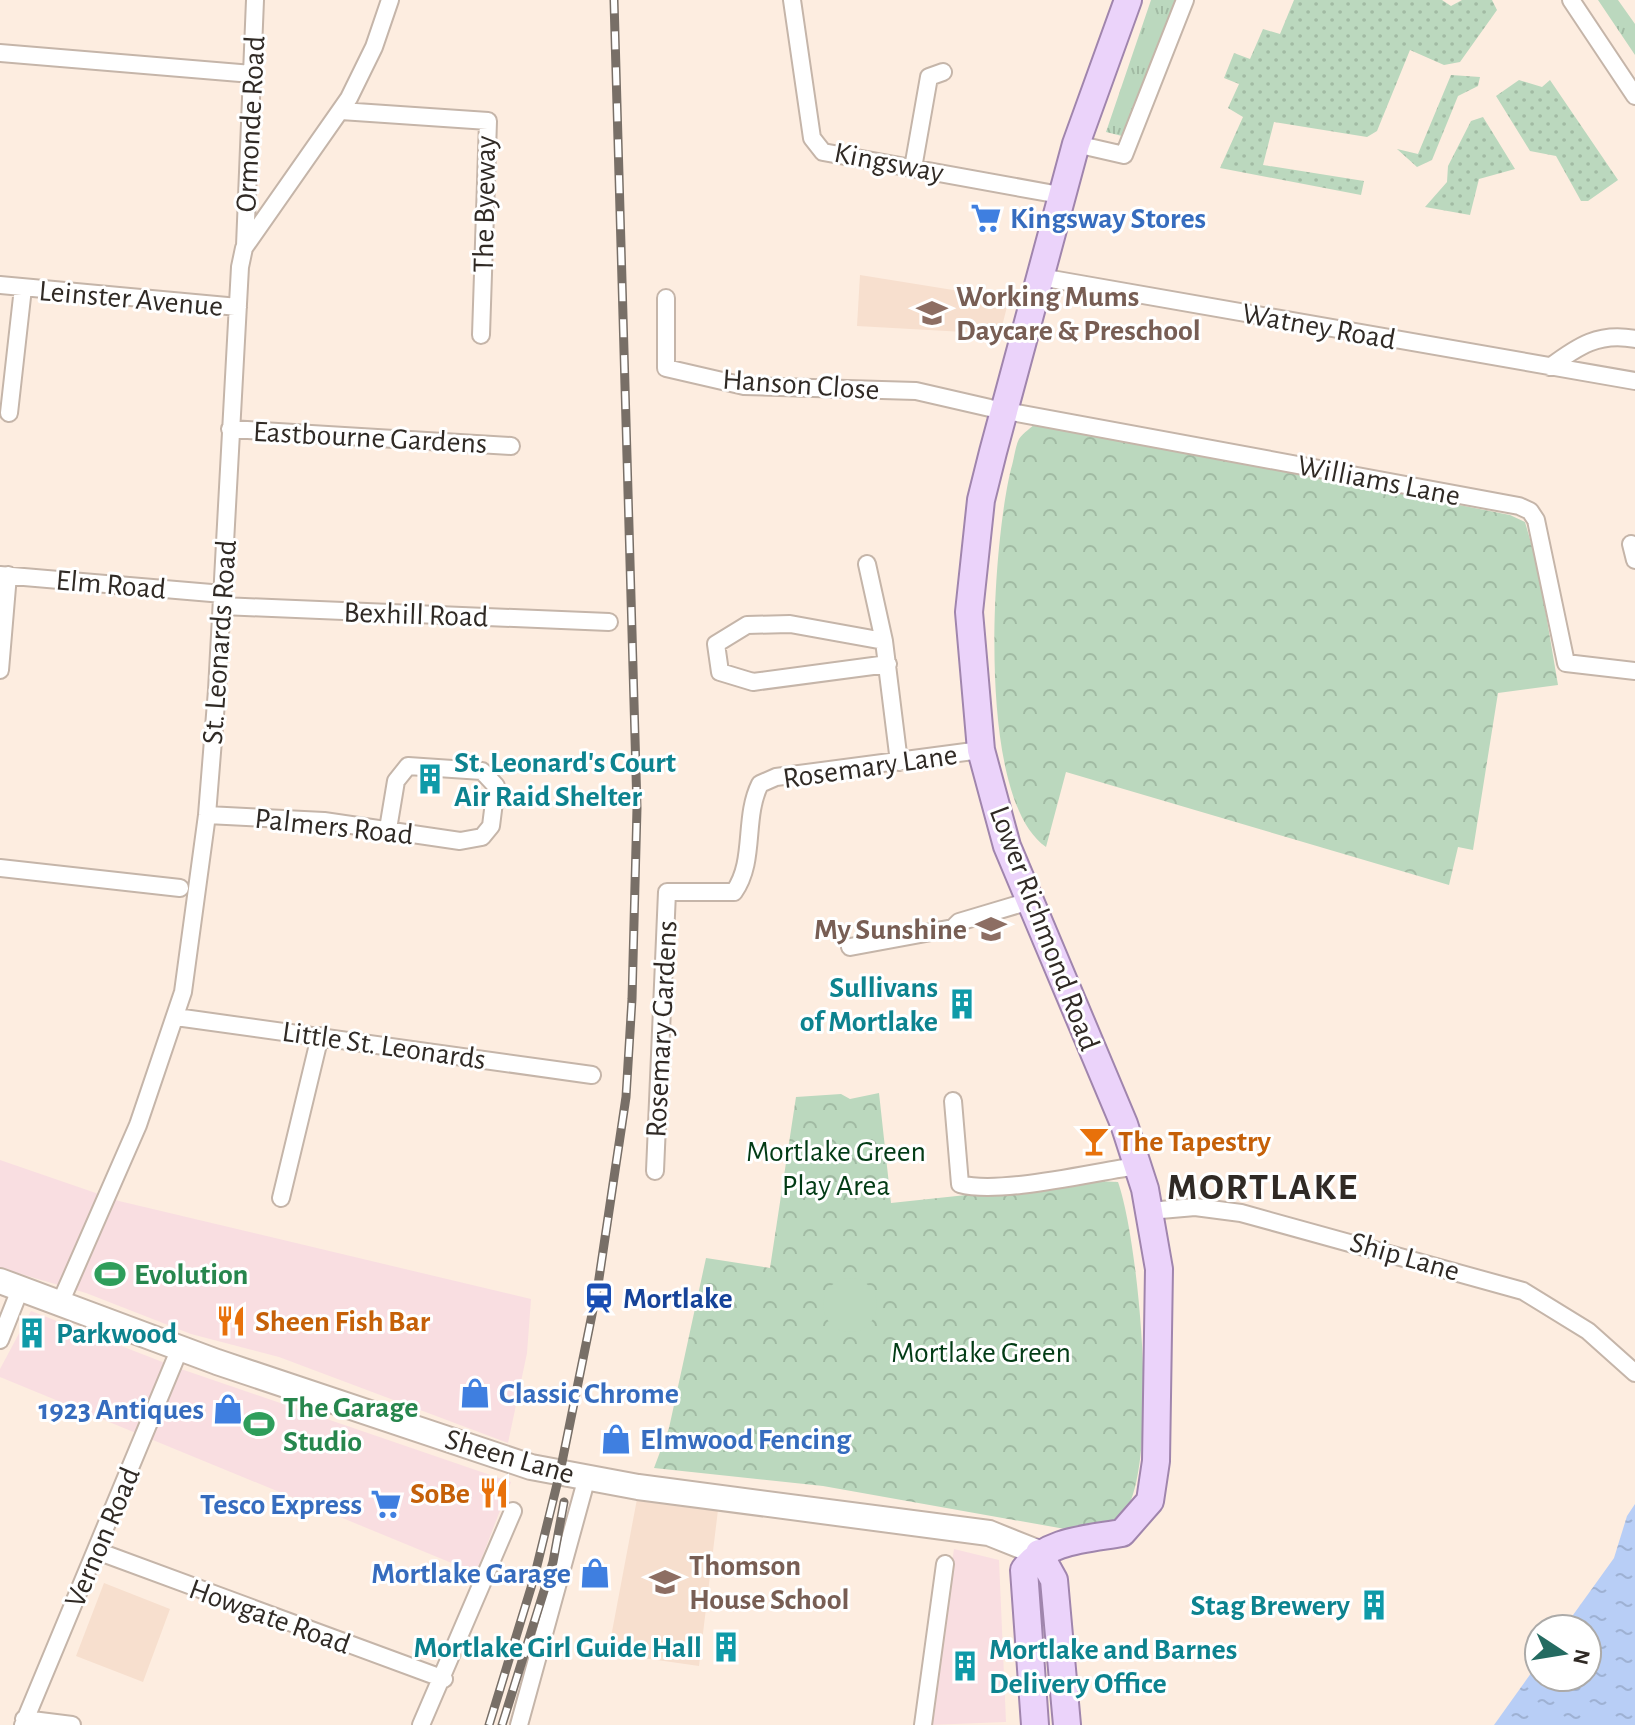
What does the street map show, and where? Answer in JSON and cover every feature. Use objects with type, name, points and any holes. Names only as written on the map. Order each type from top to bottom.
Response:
[{"type":"main road","name":"Lower Richmond Road","points":[[1039,1553],[1078,1541],[1122,1533],[1150,1501],[1156,1461],[1159,1269],[1149,1211],[1124,1124],[1033,900],[1007,846],[981,750],[969,612],[981,500],[1060,195],[1128,0]]},
{"type":"main road","name":"Sheen Lane","points":[[11,1284],[180,1348],[531,1467],[989,1533],[1039,1553]]},
{"type":"main road","points":[[1035,1725],[1024,1574],[1039,1553],[1054,1580],[1067,1725]]},
{"type":"street","name":"Ormonde Road","points":[[244,248],[255,0]]},
{"type":"street","name":"St. Leonards Road","points":[[61,1301],[138,1125],[183,992],[207,815],[244,248],[341,111],[370,57],[390,0]]},
{"type":"street","name":"Kingsway","points":[[792,0],[812,138],[823,152],[1060,195]]},
{"type":"street","points":[[1076,144],[1124,155],[1185,0]]},
{"type":"street","points":[[1571,0],[1635,96]]},
{"type":"street","points":[[0,53],[252,74]]},
{"type":"street","points":[[913,168],[929,77],[943,72]]},
{"type":"street","name":"The Byeway","points":[[341,111],[488,121],[481,335]]},
{"type":"street","name":"Watney Road","points":[[1040,277],[1635,381]]},
{"type":"street","name":"Leinster Avenue","points":[[0,285],[238,307]]},
{"type":"street","name":"Leinster Avenue","points":[[9,413],[23,288]]},
{"type":"street","name":"Hanson Close","points":[[666,298],[666,368],[744,386],[916,391],[1005,410]]},
{"type":"street","points":[[1550,367],[1582,343],[1613,335],[1635,339]]},
{"type":"street","name":"Williams Lane","points":[[1005,410],[1519,506],[1530,511],[1536,520],[1566,663],[1635,671]]},
{"type":"street","name":"Eastbourne Gardens","points":[[230,429],[511,446]]},
{"type":"street","points":[[867,564],[888,664],[899,762]]},
{"type":"street","points":[[0,670],[4,575]]},
{"type":"street","name":"Elm Road","points":[[4,575],[222,600]]},
{"type":"street","name":"Bexhill Road","points":[[222,600],[609,622]]},
{"type":"street","points":[[884,641],[790,624],[747,625],[716,644],[720,672],[753,682],[888,664]]},
{"type":"street","name":"Rosemary Lane","points":[[720,894],[734,892],[741,882],[752,801],[760,784],[776,777],[981,750]]},
{"type":"street","name":"Palmers Road","points":[[207,815],[324,821],[460,841],[482,837],[491,826],[496,786],[482,771],[408,766],[396,781],[388,829]]},
{"type":"street","points":[[0,868],[180,888]]},
{"type":"street","name":"Rosemary Gardens","points":[[655,1171],[667,892],[720,894]]},
{"type":"street","points":[[850,947],[953,928],[959,922],[1033,900]]},
{"type":"street","name":"Little St. Leonards","points":[[176,1017],[592,1075]]},
{"type":"street","points":[[281,1198],[320,1036]]},
{"type":"street","points":[[953,1101],[960,1184],[972,1187],[1027,1182],[1137,1166]]},
{"type":"street","name":"Ship Lane","points":[[1149,1211],[1195,1207],[1241,1213],[1523,1291],[1588,1331],[1635,1373]]},
{"type":"street","points":[[0,1340],[11,1284]]},
{"type":"street","name":"Vernon Road","points":[[24,1722],[180,1348]]},
{"type":"street","points":[[519,1725],[587,1477]]},
{"type":"street","points":[[421,1725],[444,1679],[513,1511]]},
{"type":"street","name":"Howgate Road","points":[[97,1551],[444,1679]]},
{"type":"street","points":[[923,1725],[945,1564]]},
{"type":"street","points":[[24,1722],[72,1725]]},
{"type":"shaded area","name":"Working Mums Daycare & Preschool","points":[[860,275],[1009,299],[1000,334],[857,326]]},
{"type":"shaded area","points":[[0,1160],[119,1201],[531,1299],[527,1353],[508,1443],[279,1357],[191,1334],[86,1293],[0,1268]]},
{"type":"shaded area","points":[[31,1311],[178,1368],[511,1482],[476,1573],[0,1377],[0,1369]]},
{"type":"shaded area","name":"Thomson House School","points":[[637,1499],[718,1510],[699,1666],[608,1653]]},
{"type":"shaded area","points":[[954,1549],[999,1560],[1006,1722],[928,1725]]},
{"type":"shaded area","points":[[104,1583],[170,1609],[143,1682],[76,1656]]},
{"type":"green space","points":[[1151,0],[1175,0],[1126,137],[1106,132]]},
{"type":"green space","points":[[1294,0],[1442,0],[1451,6],[1462,0],[1492,0],[1497,10],[1460,62],[1444,65],[1410,50],[1377,131],[1367,137],[1274,122],[1263,165],[1364,181],[1361,195],[1220,168],[1243,117],[1228,108],[1239,84],[1224,78],[1234,53],[1250,59],[1263,29],[1280,34]]},
{"type":"green space","points":[[1598,0],[1618,0],[1635,24],[1635,55]]},
{"type":"green space","points":[[1451,75],[1480,77],[1478,86],[1458,96],[1432,160],[1417,167],[1397,149],[1418,154]]},
{"type":"green space","points":[[1519,80],[1542,87],[1550,80],[1618,180],[1588,201],[1581,201],[1556,156],[1530,151],[1496,96]]},
{"type":"green space","points":[[1483,117],[1515,169],[1479,179],[1470,215],[1425,207],[1447,182],[1448,166],[1471,121]]},
{"type":"green space","points":[[1037,422],[1510,515],[1525,522],[1538,567],[1558,685],[1498,693],[1473,850],[1458,847],[1449,885],[1066,772],[1046,847],[1023,820],[1008,778],[999,726],[995,668],[998,554],[1004,505],[1019,439]]},
{"type":"green space","name":"Mortlake Green","points":[[879,1093],[891,1203],[1097,1181],[1118,1182],[1126,1211],[1139,1300],[1143,1402],[1135,1488],[1124,1514],[1111,1526],[1082,1532],[823,1486],[654,1468],[669,1428],[706,1258],[770,1268],[796,1097],[841,1094],[850,1099]]},
{"type":"green space","points":[[850,1278],[869,1286],[877,1305],[869,1324],[850,1332],[831,1324],[823,1305],[831,1286]]},
{"type":"water","points":[[1635,1504],[1635,1725],[1494,1725],[1523,1684],[1523,1693],[1603,1693],[1603,1613],[1574,1613],[1614,1558],[1627,1516]]},
{"type":"railway","points":[[489,1725],[534,1578],[560,1472],[598,1285],[626,1097],[637,808],[614,0]]},
{"type":"railway","points":[[502,1725],[553,1562],[564,1502]]},
{"type":"place","name":"Kingsway Stores","points":[[986,218]]},
{"type":"place","name":"Working Mums Daycare & Preschool","points":[[932,313]]},
{"type":"place","name":"St. Leonard's Court Air Raid Shelter","points":[[430,779]]},
{"type":"place","name":"My Sunshine","points":[[991,929]]},
{"type":"place","name":"Sullivans of Mortlake","points":[[962,1004]]},
{"type":"place","name":"The Tapestry","points":[[1094,1141]]},
{"type":"place","name":"Evolution","points":[[110,1274]]},
{"type":"place","name":"Mortlake","points":[[599,1298]]},
{"type":"place","name":"Sheen Fish Bar","points":[[231,1321]]},
{"type":"place","name":"Parkwood","points":[[32,1333]]},
{"type":"place","name":"Classic Chrome","points":[[475,1393]]},
{"type":"place","name":"1923 Antiques","points":[[228,1409]]},
{"type":"place","name":"The Garage Studio","points":[[259,1424]]},
{"type":"place","name":"Elmwood Fencing","points":[[616,1439]]},
{"type":"place","name":"SoBe","points":[[494,1493]]},
{"type":"place","name":"Tesco Express","points":[[386,1504]]},
{"type":"place","name":"Mortlake Garage","points":[[595,1573]]},
{"type":"place","name":"Thomson House School","points":[[665,1582]]},
{"type":"place","name":"Stag Brewery","points":[[1374,1605]]},
{"type":"place","name":"Mortlake Girl Guide Hall","points":[[726,1647]]},
{"type":"place","name":"Mortlake and Barnes Delivery Office","points":[[965,1666]]},
{"type":"district","name":"MORTLAKE","points":[[1263,1186]]},
{"type":"park label","name":"Mortlake Green Play Area","points":[[836,1168]]}]
